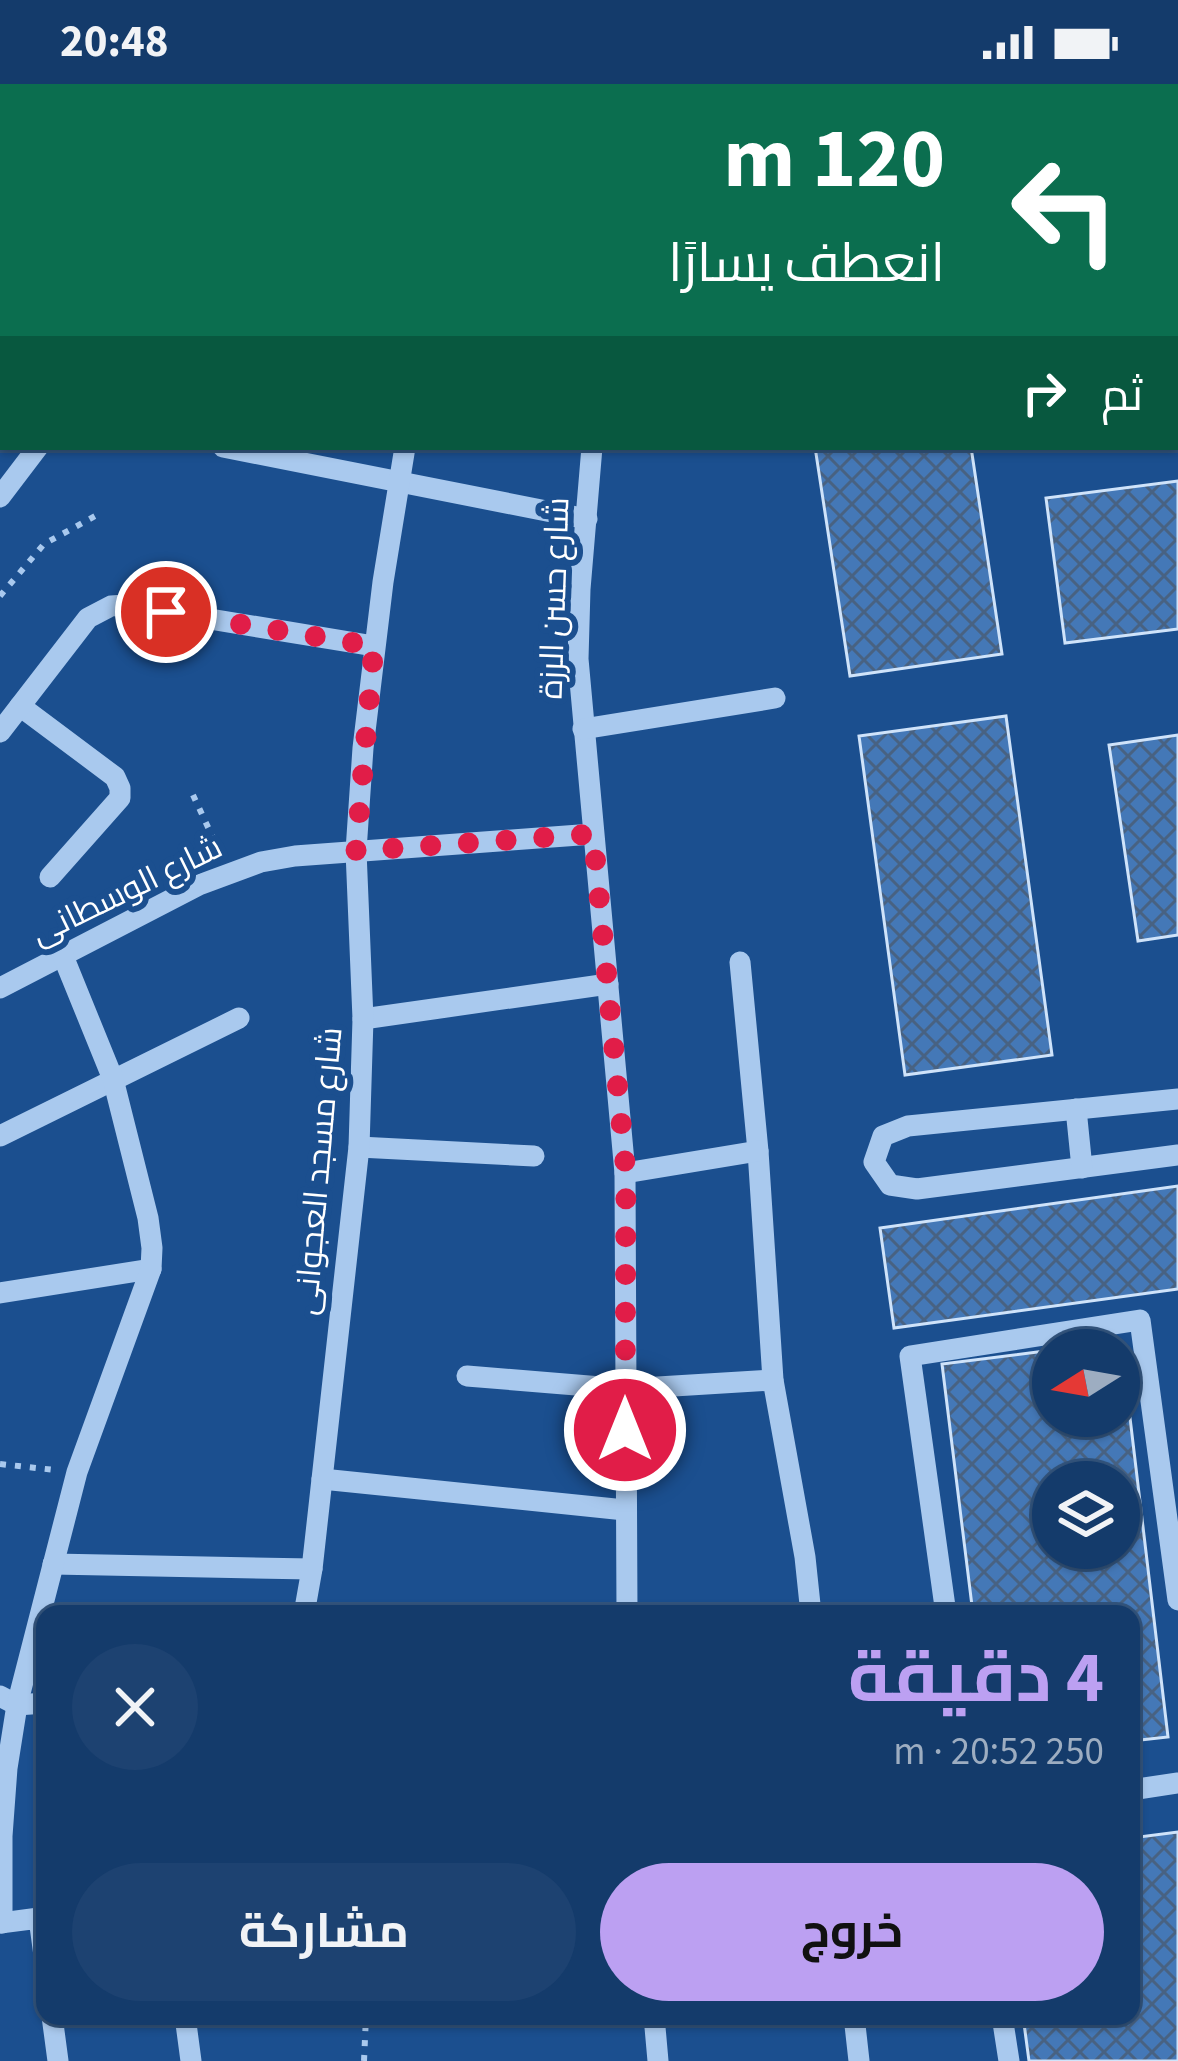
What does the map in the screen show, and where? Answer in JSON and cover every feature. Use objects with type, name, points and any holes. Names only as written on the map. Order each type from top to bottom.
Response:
[{"type":"street","points":[[0,496],[36,450]]},
{"type":"street","points":[[238,450],[587,519]]},
{"type":"street","name":"شارع مسجد العجوانى","points":[[306,1605],[358,1147],[363,1019],[356,851],[374,646],[405,450]]},
{"type":"street","name":"شارع حسن الرزة","points":[[592,450],[578,658],[626,1173],[627,1605]]},
{"type":"street","points":[[0,732],[88,619],[111,606],[374,646]]},
{"type":"street","points":[[583,728],[776,698]]},
{"type":"street","points":[[20,706],[115,778],[120,788],[120,798],[50,878]]},
{"type":"street","name":"شارع الوسطانى","points":[[0,988],[199,885],[261,862],[593,834]]},
{"type":"street","points":[[40,1605],[76,1472],[151,1269],[152,1248],[113,1079],[64,956]]},
{"type":"street","points":[[740,962],[773,1379],[810,1605]]},
{"type":"street","points":[[363,1019],[608,984]]},
{"type":"street","points":[[0,1136],[239,1018]]},
{"type":"street","points":[[1178,1099],[908,1126],[883,1136],[874,1162],[890,1185],[916,1189],[1178,1155]]},
{"type":"street","points":[[1076,1109],[1082,1168]]},
{"type":"street","points":[[358,1147],[534,1156]]},
{"type":"street","points":[[626,1173],[758,1151]]},
{"type":"street","points":[[0,1293],[151,1269]]},
{"type":"street","points":[[945,1605],[910,1356],[1140,1320],[1178,1600]]},
{"type":"street","points":[[467,1376],[625,1389],[773,1379]]},
{"type":"street","points":[[322,1479],[625,1510]]},
{"type":"street","points":[[53,1564],[312,1569]]},
{"type":"street","points":[[36,1617],[9,1700],[1,1923],[36,1919]]},
{"type":"street","points":[[1140,1789],[1178,1784]]},
{"type":"street","points":[[53,2025],[58,2061]]},
{"type":"street","points":[[186,2025],[191,2061]]},
{"type":"street","points":[[655,2025],[658,2061]]},
{"type":"street","points":[[855,2025],[859,2061]]},
{"type":"street","points":[[1003,2025],[1009,2061]]},
{"type":"path","points":[[0,596],[44,544],[97,515]]},
{"type":"path","points":[[194,796],[229,873]]},
{"type":"path","points":[[0,1464],[76,1472]]},
{"type":"path","points":[[364,2061],[366,2025]]},
{"type":"building","points":[[815,450],[971,450],[1002,654],[850,676]]},
{"type":"building","points":[[1178,481],[1178,629],[1065,643],[1046,498]]},
{"type":"building","points":[[1006,716],[1052,1055],[905,1075],[859,736]]},
{"type":"building","points":[[1178,735],[1178,935],[1138,941],[1109,745]]},
{"type":"building","points":[[1178,1186],[1178,1289],[894,1328],[880,1228]]},
{"type":"building","points":[[1032,1353],[1032,1437],[1132,1437],[1135,1461],[1032,1461],[1032,1569],[1140,1569],[1140,1502],[1168,1737],[1140,1740],[1140,1605],[972,1605],[942,1364]]},
{"type":"building","points":[[1178,1832],[1178,2061],[1029,2061],[1024,2025],[1140,2025],[1140,1837]]},
{"type":"route","points":[[166,612],[374,646],[356,851],[593,834],[626,1173],[625,1430]]}]
